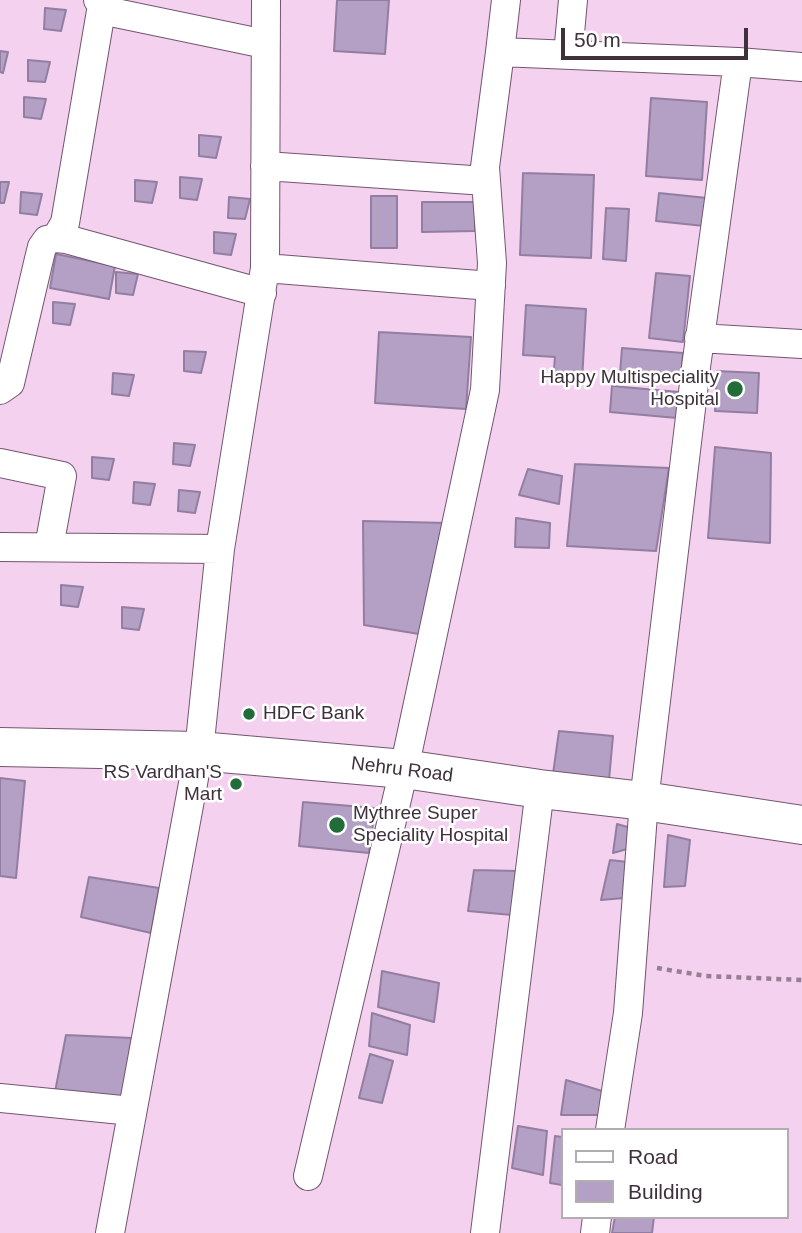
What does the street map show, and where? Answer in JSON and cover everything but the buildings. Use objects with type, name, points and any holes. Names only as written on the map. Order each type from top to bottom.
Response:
[{"type":"main road","name":"Nehru Road","points":[[0,747],[199,751],[404,769],[802,825]]},
{"type":"street","points":[[110,1233],[199,751],[220,549],[263,280],[266,0]]},
{"type":"street","points":[[308,1175],[404,769],[485,390],[492,262],[485,167],[506,0]]},
{"type":"street","points":[[568,55],[573,0]]},
{"type":"street","points":[[100,3],[111,12],[265,44]]},
{"type":"street","points":[[56,238],[65,223],[100,3]]},
{"type":"street","points":[[500,52],[802,67]]},
{"type":"street","points":[[610,1128],[628,1013],[644,801],[699,338],[738,62]]},
{"type":"street","points":[[265,166],[486,181]]},
{"type":"street","points":[[0,390],[10,383],[15,369],[42,247],[47,240],[56,238],[263,280],[491,286]]},
{"type":"street","points":[[699,338],[802,344]]},
{"type":"street","points":[[0,463],[62,476],[49,547]]},
{"type":"street","points":[[0,547],[220,549]]},
{"type":"street","points":[[485,1233],[540,789]]},
{"type":"street","points":[[1,1097],[132,1111]]},
{"type":"path","points":[[632,964],[706,976],[802,980]]},
{"type":"place","name":"Happy Multispeciality Hospital","points":[[735,389]]},
{"type":"place","name":"HDFC Bank","points":[[249,714]]},
{"type":"place","name":"RS Vardhan'S Mart","points":[[236,784]]},
{"type":"place","name":"Mythree Super Speciality Hospital","points":[[337,825]]}]
